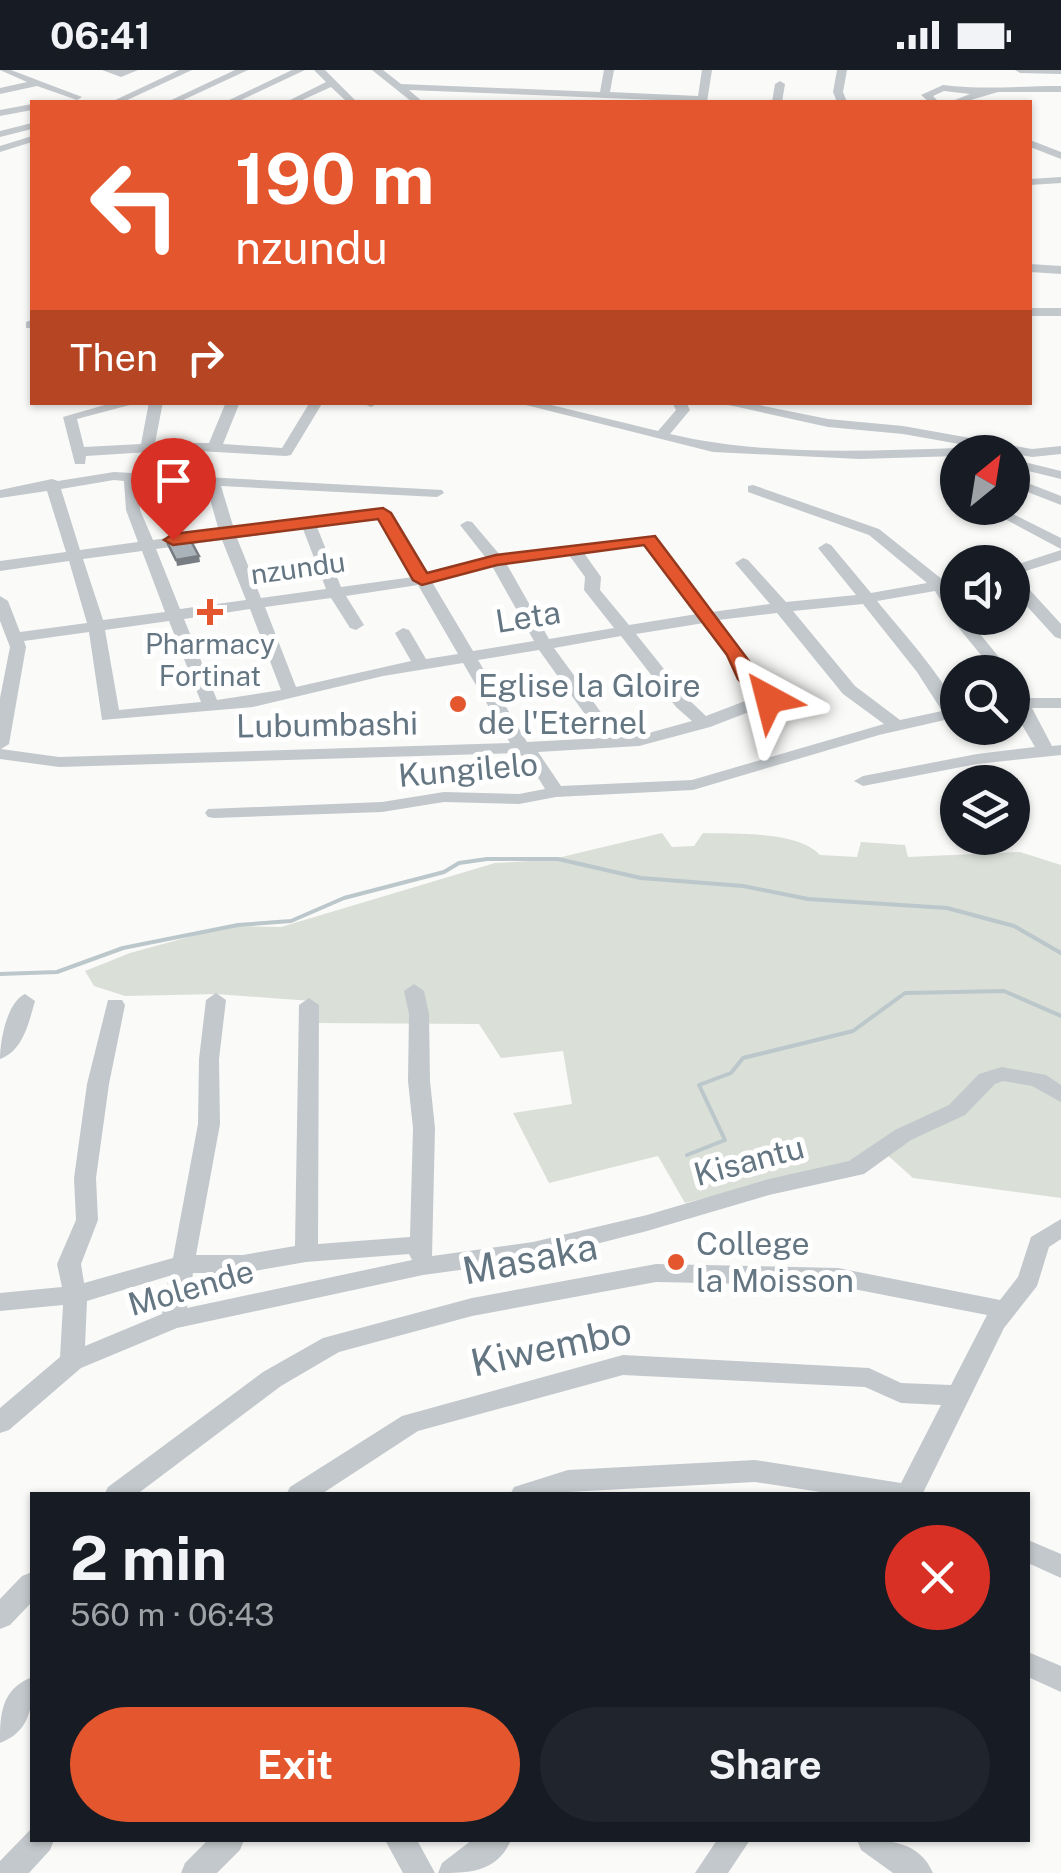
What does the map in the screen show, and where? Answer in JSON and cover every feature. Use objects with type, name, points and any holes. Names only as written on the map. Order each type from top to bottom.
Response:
[{"type":"street","points":[[2,70],[77,96],[60,100]]},
{"type":"street","points":[[107,70],[127,72]]},
{"type":"street","points":[[120,100],[186,70]]},
{"type":"street","points":[[176,100],[242,70]]},
{"type":"street","points":[[234,100],[300,70]]},
{"type":"street","points":[[319,70],[348,100]]},
{"type":"street","points":[[377,70],[415,100]]},
{"type":"street","points":[[604,95],[609,70]]},
{"type":"street","points":[[703,100],[707,70]]},
{"type":"street","points":[[841,100],[838,92],[842,70]]},
{"type":"street","points":[[1020,70],[1061,71]]},
{"type":"street","points":[[0,90],[44,82]]},
{"type":"street","points":[[296,100],[332,84]]},
{"type":"street","points":[[778,100],[780,84]]},
{"type":"street","points":[[400,88],[527,98],[604,95],[686,100]]},
{"type":"street","points":[[932,100],[926,95],[936,90],[1061,89]]},
{"type":"street","points":[[960,100],[980,92]]},
{"type":"street","points":[[0,113],[30,106]]},
{"type":"street","points":[[0,134],[30,126]]},
{"type":"street","points":[[0,149],[30,140]]},
{"type":"street","points":[[1032,144],[1061,142]]},
{"type":"street","points":[[1032,144],[1061,156]]},
{"type":"street","points":[[1032,182],[1060,181]]},
{"type":"street","points":[[1032,268],[1061,270]]},
{"type":"street","points":[[1032,312],[1061,312]]},
{"type":"street","points":[[83,479],[70,417],[123,405]]},
{"type":"street","points":[[147,447],[155,405]]},
{"type":"street","points":[[215,448],[232,405]]},
{"type":"street","points":[[77,452],[147,447],[286,452],[315,405]]},
{"type":"street","points":[[532,405],[660,437],[750,450],[860,455],[940,453]]},
{"type":"street","points":[[660,437],[683,410],[680,405]]},
{"type":"street","points":[[736,405],[940,439]]},
{"type":"street","points":[[1030,453],[1061,450]]},
{"type":"street","points":[[1030,464],[1061,476]]},
{"type":"street","points":[[131,476],[131,500],[145,543],[211,707]]},
{"type":"street","points":[[0,494],[52,483],[131,476],[392,494],[437,493]]},
{"type":"street","points":[[212,480],[242,574],[291,694]]},
{"type":"street","points":[[52,483],[96,625]]},
{"type":"street","points":[[753,488],[864,526],[939,585]]},
{"type":"street","points":[[1030,488],[1061,501]]},
{"type":"street","points":[[0,566],[360,514],[386,516],[522,748],[535,758],[556,792]]},
{"type":"street","points":[[308,522],[336,592],[356,625]]},
{"type":"street","points":[[467,525],[496,560],[544,645],[614,742]]},
{"type":"street","points":[[1024,525],[1061,544]]},
{"type":"street","name":"nzundu","points":[[10,645],[96,625],[422,580],[496,560],[649,540],[705,618]]},
{"type":"street","points":[[826,548],[940,692]]},
{"type":"street","points":[[574,552],[592,577],[592,590],[682,703],[704,723]]},
{"type":"street","points":[[1030,565],[1061,555]]},
{"type":"street","points":[[743,563],[831,665],[842,684],[896,725]]},
{"type":"street","name":"Leta","points":[[96,625],[111,707],[108,716],[211,707],[291,694],[338,680],[422,664],[939,585]]},
{"type":"street","points":[[1030,600],[1061,634]]},
{"type":"street","points":[[0,601],[10,645],[0,744]]},
{"type":"street","name":"Lubumbashi","points":[[0,754],[59,762],[522,748],[639,740],[704,723],[769,698],[745,675],[736,654],[705,618]]},
{"type":"street","points":[[403,632],[422,664]]},
{"type":"street","points":[[973,635],[989,655]]},
{"type":"street","points":[[1030,699],[1061,703]]},
{"type":"street","name":"Kungilelo","points":[[214,813],[382,808],[444,797],[520,799],[556,792],[693,785],[940,715]]},
{"type":"street","points":[[863,781],[1053,750],[1030,717]]},
{"type":"street","points":[[0,1302],[76,1295],[182,1264],[243,1264],[306,1253],[421,1256],[424,1128],[419,1081],[420,1014],[414,991]]},
{"type":"street","points":[[174,1320],[209,1124],[216,1000]]},
{"type":"street","points":[[0,1052],[15,1034],[25,1001]]},
{"type":"street","points":[[72,1361],[76,1295],[69,1264],[87,1220],[84,1178],[115,1005]]},
{"type":"street","points":[[306,1253],[309,1005]]},
{"type":"street","name":"Kisantu","points":[[421,1256],[533,1251],[647,1223],[769,1186],[856,1168],[902,1135],[956,1110],[987,1080],[1002,1074],[1038,1080],[1061,1095]]},
{"type":"street","points":[[909,1492],[995,1322],[1028,1280],[1039,1243],[1061,1227]]},
{"type":"street","name":"Molende","points":[[0,1423],[72,1361],[174,1320],[421,1256]]},
{"type":"street","name":"Masaka","points":[[121,1492],[272,1380],[332,1345],[472,1307],[656,1273],[838,1276],[1006,1310]]},
{"type":"street","name":"Kiwembo","points":[[304,1492],[410,1423],[623,1365],[869,1378],[889,1392],[922,1398],[958,1394]]},
{"type":"street","points":[[532,1492],[568,1480],[755,1472],[868,1492]]},
{"type":"street","points":[[1030,1553],[1061,1567]]},
{"type":"street","points":[[0,1617],[30,1586]]},
{"type":"street","points":[[1030,1665],[1061,1680]]},
{"type":"street","points":[[0,1730],[30,1692]]},
{"type":"street","points":[[9,1873],[37,1842]]},
{"type":"street","points":[[196,1873],[227,1842]]},
{"type":"street","points":[[401,1842],[420,1873]]},
{"type":"street","points":[[453,1873],[493,1842]]},
{"type":"street","points":[[710,1873],[733,1842]]},
{"type":"street","points":[[875,1842],[918,1873]]},
{"type":"shaded area","points":[[662,833],[672,847],[694,846],[703,833],[782,838],[810,847],[820,855],[857,857],[861,842],[905,845],[908,857],[1029,855],[1061,865],[1061,1198],[913,1178],[885,1153],[685,1203],[658,1156],[549,1183],[513,1113],[572,1104],[563,1051],[501,1058],[479,1024],[314,1023],[312,1001],[216,994],[125,996],[94,986],[85,971],[130,953],[229,926],[281,927],[495,863],[549,860]]},
{"type":"building","points":[[191,541],[199,556],[176,560],[168,544]]},
{"type":"waterway","points":[[0,974],[57,972],[123,948],[238,925],[291,921],[344,898],[444,872],[459,863],[487,859],[558,859],[641,878],[743,886],[808,899],[947,908],[1014,926],[1061,953]]},
{"type":"waterway","points":[[687,1155],[725,1140],[699,1085],[731,1073],[743,1058],[853,1031],[905,993],[1004,991],[1061,1016]]},
{"type":"place","name":"Pharmacy Fortinat","points":[[210,612]]},
{"type":"place","name":"Eglise la Gloire de l'Eternel","points":[[458,704]]},
{"type":"place","name":"College la Moisson","points":[[676,1262]]},
{"type":"route","points":[[173,540],[383,513],[422,580],[496,560],[649,540],[736,654],[745,675],[769,699]]}]
